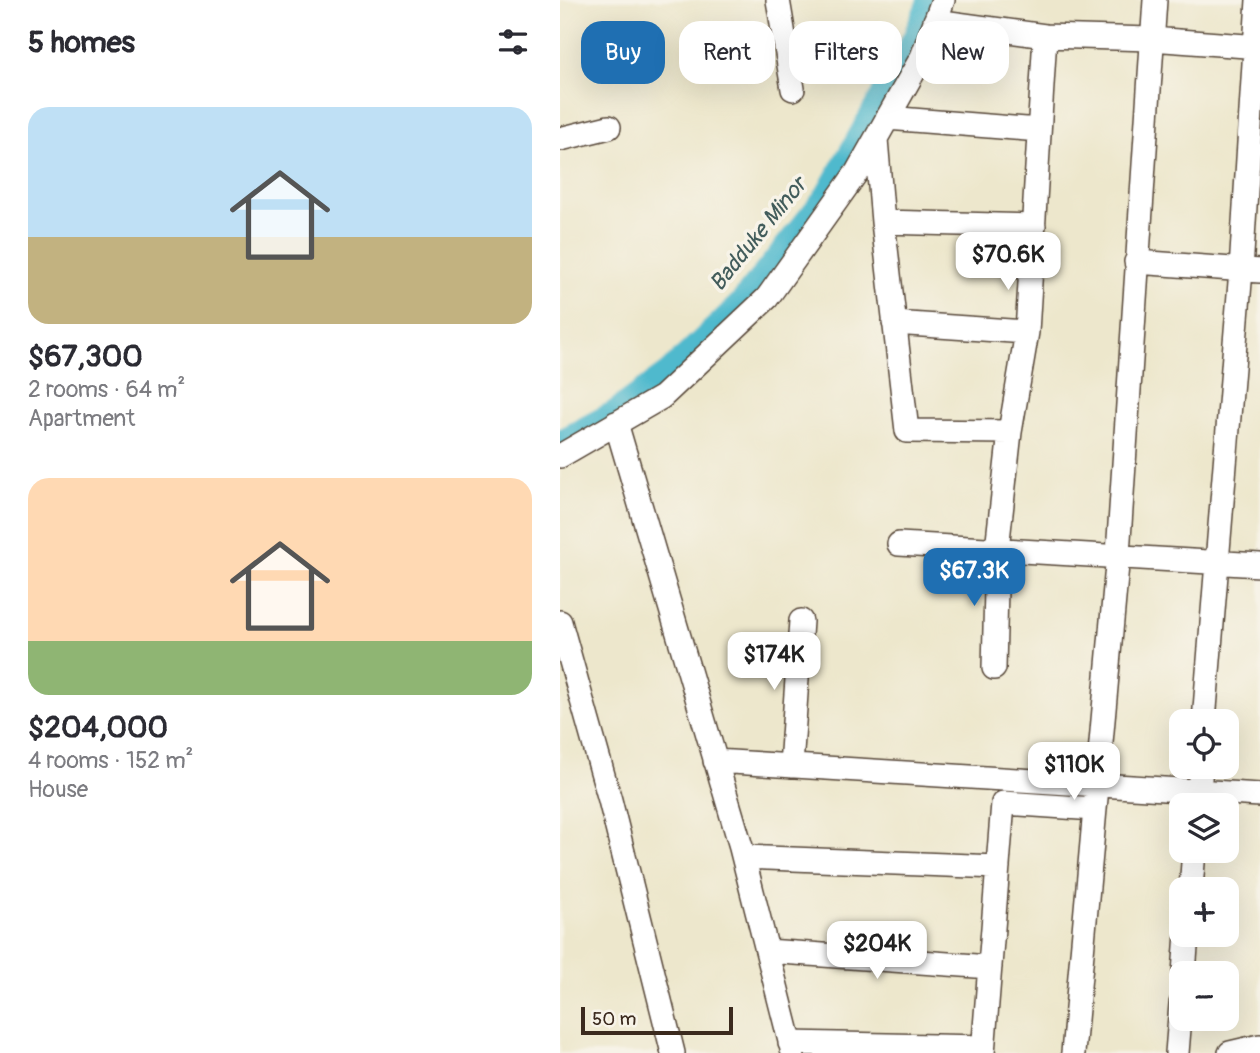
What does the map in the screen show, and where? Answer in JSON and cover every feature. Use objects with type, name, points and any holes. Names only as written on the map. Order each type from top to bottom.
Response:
[{"type":"street","points":[[778,0],[793,89]]},
{"type":"street","points":[[1073,1053],[1118,554],[1155,0]]},
{"type":"street","points":[[1205,709],[1216,561],[1250,271],[1258,0]]},
{"type":"street","points":[[560,456],[662,397],[767,298],[857,172],[922,58],[939,11],[1045,36],[1151,39],[1257,47]]},
{"type":"street","points":[[994,668],[997,549],[1010,432],[1027,332],[1045,36]]},
{"type":"street","points":[[887,118],[1039,130]]},
{"type":"street","points":[[560,139],[609,127]]},
{"type":"street","points":[[876,139],[907,431],[1010,432]]},
{"type":"street","points":[[883,222],[1034,226]]},
{"type":"street","points":[[1136,262],[1250,271]]},
{"type":"street","points":[[894,323],[1027,332]]},
{"type":"street","points":[[616,423],[744,857],[998,867]]},
{"type":"street","points":[[899,544],[1118,554],[1260,565]]},
{"type":"street","points":[[791,766],[801,621]]},
{"type":"street","points":[[560,622],[610,800],[673,1053]]},
{"type":"street","points":[[715,761],[791,766],[1096,798]]},
{"type":"street","points":[[1239,796],[1260,795]]},
{"type":"street","points":[[741,848],[791,1048],[983,1050],[1003,803],[1096,798],[1169,798]]},
{"type":"street","points":[[767,951],[990,967]]},
{"type":"street","points":[[1177,1053],[1179,1031]]},
{"type":"street","points":[[1230,1053],[1260,1046]]},
{"type":"waterway","name":"Badduke Minor","points":[[560,440],[614,411],[667,372],[740,302],[825,195],[913,37],[928,0]]}]
